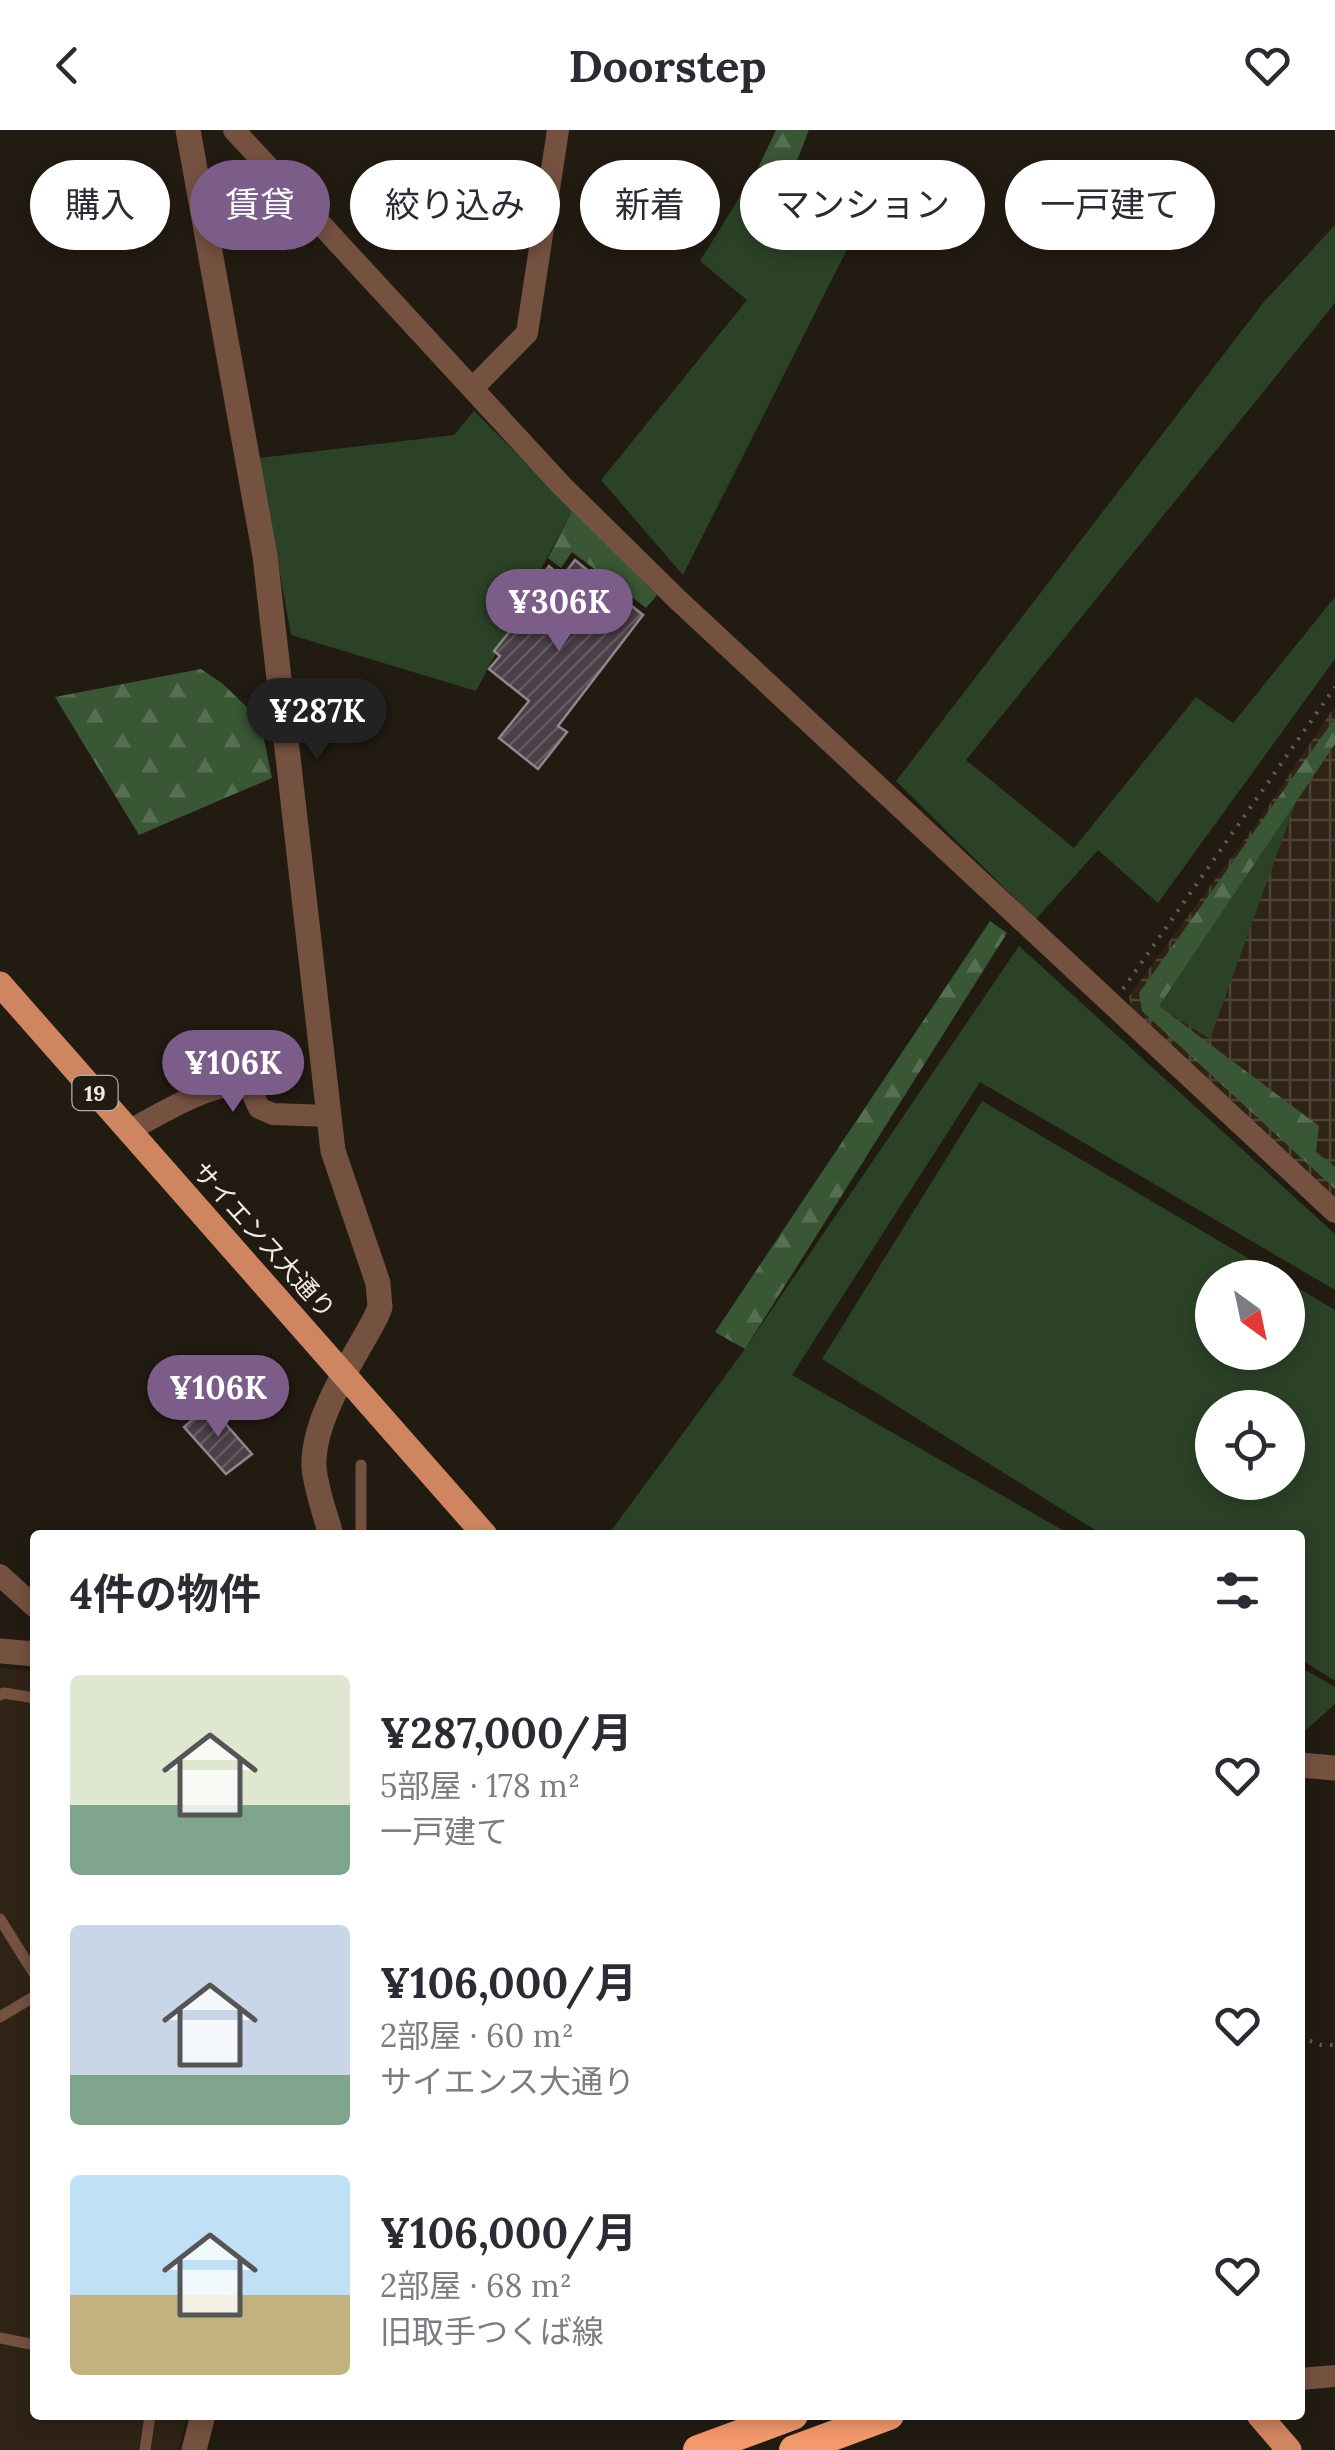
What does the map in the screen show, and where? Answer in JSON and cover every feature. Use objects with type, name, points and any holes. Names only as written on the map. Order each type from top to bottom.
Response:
[{"type":"highway","points":[[698,2450],[779,2420]]},
{"type":"highway","points":[[794,2450],[875,2420]]},
{"type":"main road","name":"サイエンス大通り","points":[[0,984],[481,1530]]},
{"type":"main road","points":[[1263,2420],[1289,2450]]},
{"type":"street","points":[[188,130],[265,556],[332,1151],[378,1283],[380,1307],[343,1374],[317,1440],[316,1483],[330,1530]]},
{"type":"street","points":[[234,130],[562,486],[676,599],[1335,1212]]},
{"type":"street","points":[[472,388],[527,333],[558,130]]},
{"type":"street","points":[[128,1131],[210,1091],[237,1083],[250,1088],[259,1108],[273,1114],[329,1116]]},
{"type":"street","points":[[0,1575],[30,1602]]},
{"type":"street","points":[[0,1652],[30,1654]]},
{"type":"street","points":[[1305,1766],[1335,1768]]},
{"type":"street","points":[[1305,2379],[1335,2376]]},
{"type":"street","points":[[194,2450],[203,2420]]},
{"type":"lane","points":[[360,1530],[361,1465]]},
{"type":"lane","points":[[0,1695],[30,1697]]},
{"type":"lane","points":[[0,1918],[30,1968]]},
{"type":"lane","points":[[0,2017],[30,1999]]},
{"type":"lane","points":[[0,2338],[30,2344]]},
{"type":"lane","points":[[145,2450],[149,2420]]},
{"type":"path","points":[[1112,1006],[1335,687]]},
{"type":"path","points":[[1305,2040],[1335,2045]]},
{"type":"shaded area","points":[[1335,706],[1335,1198],[1132,1012],[1129,996],[1259,820]]},
{"type":"shaded area","points":[[0,1668],[30,1671],[30,2420],[186,2420],[179,2450],[0,2450]]},
{"type":"green space","points":[[776,130],[809,130],[797,160],[762,160]]},
{"type":"green space","points":[[740,197],[740,250],[847,250],[683,575],[601,480],[747,300],[700,261],[707,250],[720,250],[720,229]]},
{"type":"green space","points":[[1335,225],[1335,303],[966,760],[1074,848],[1196,697],[1233,723],[1335,597],[1335,659],[1158,903],[1098,850],[1036,919],[896,781],[1263,303]]},
{"type":"green space","points":[[474,411],[573,509],[476,691],[291,635],[259,458],[454,435]]},
{"type":"green space","points":[[573,509],[657,595],[646,608],[572,552],[561,568],[548,558]]},
{"type":"green space","points":[[201,669],[223,684],[260,720],[272,778],[139,835],[55,697]]},
{"type":"green space","points":[[1335,718],[1335,744],[1159,1006],[1319,1126],[1316,1152],[1335,1167],[1335,1189],[1142,1011],[1139,993]]},
{"type":"green space","points":[[1297,799],[1210,1039],[1158,1006]]},
{"type":"green space","points":[[990,921],[1007,933],[745,1349],[715,1332]]},
{"type":"green space","points":[[1019,946],[1335,1234],[1335,1290],[1305,1272],[1305,1260],[1284,1260],[980,1082],[792,1375],[1062,1530],[612,1530],[745,1349]]},
{"type":"green space","points":[[982,1101],[1251,1260],[1195,1260],[1195,1370],[1305,1370],[1305,1292],[1335,1310],[1335,1681],[1305,1662],[1305,1530],[1095,1530],[822,1359]]},
{"type":"green space","points":[[1305,1670],[1335,1687],[1335,1704],[1306,1730]]},
{"type":"building","points":[[575,560],[643,615],[558,726],[567,732],[538,769],[499,738],[529,701],[489,669],[500,656],[494,651],[538,596],[532,591],[549,566],[562,577]]},
{"type":"building","points":[[209,1405],[252,1454],[226,1474],[184,1427]]}]
